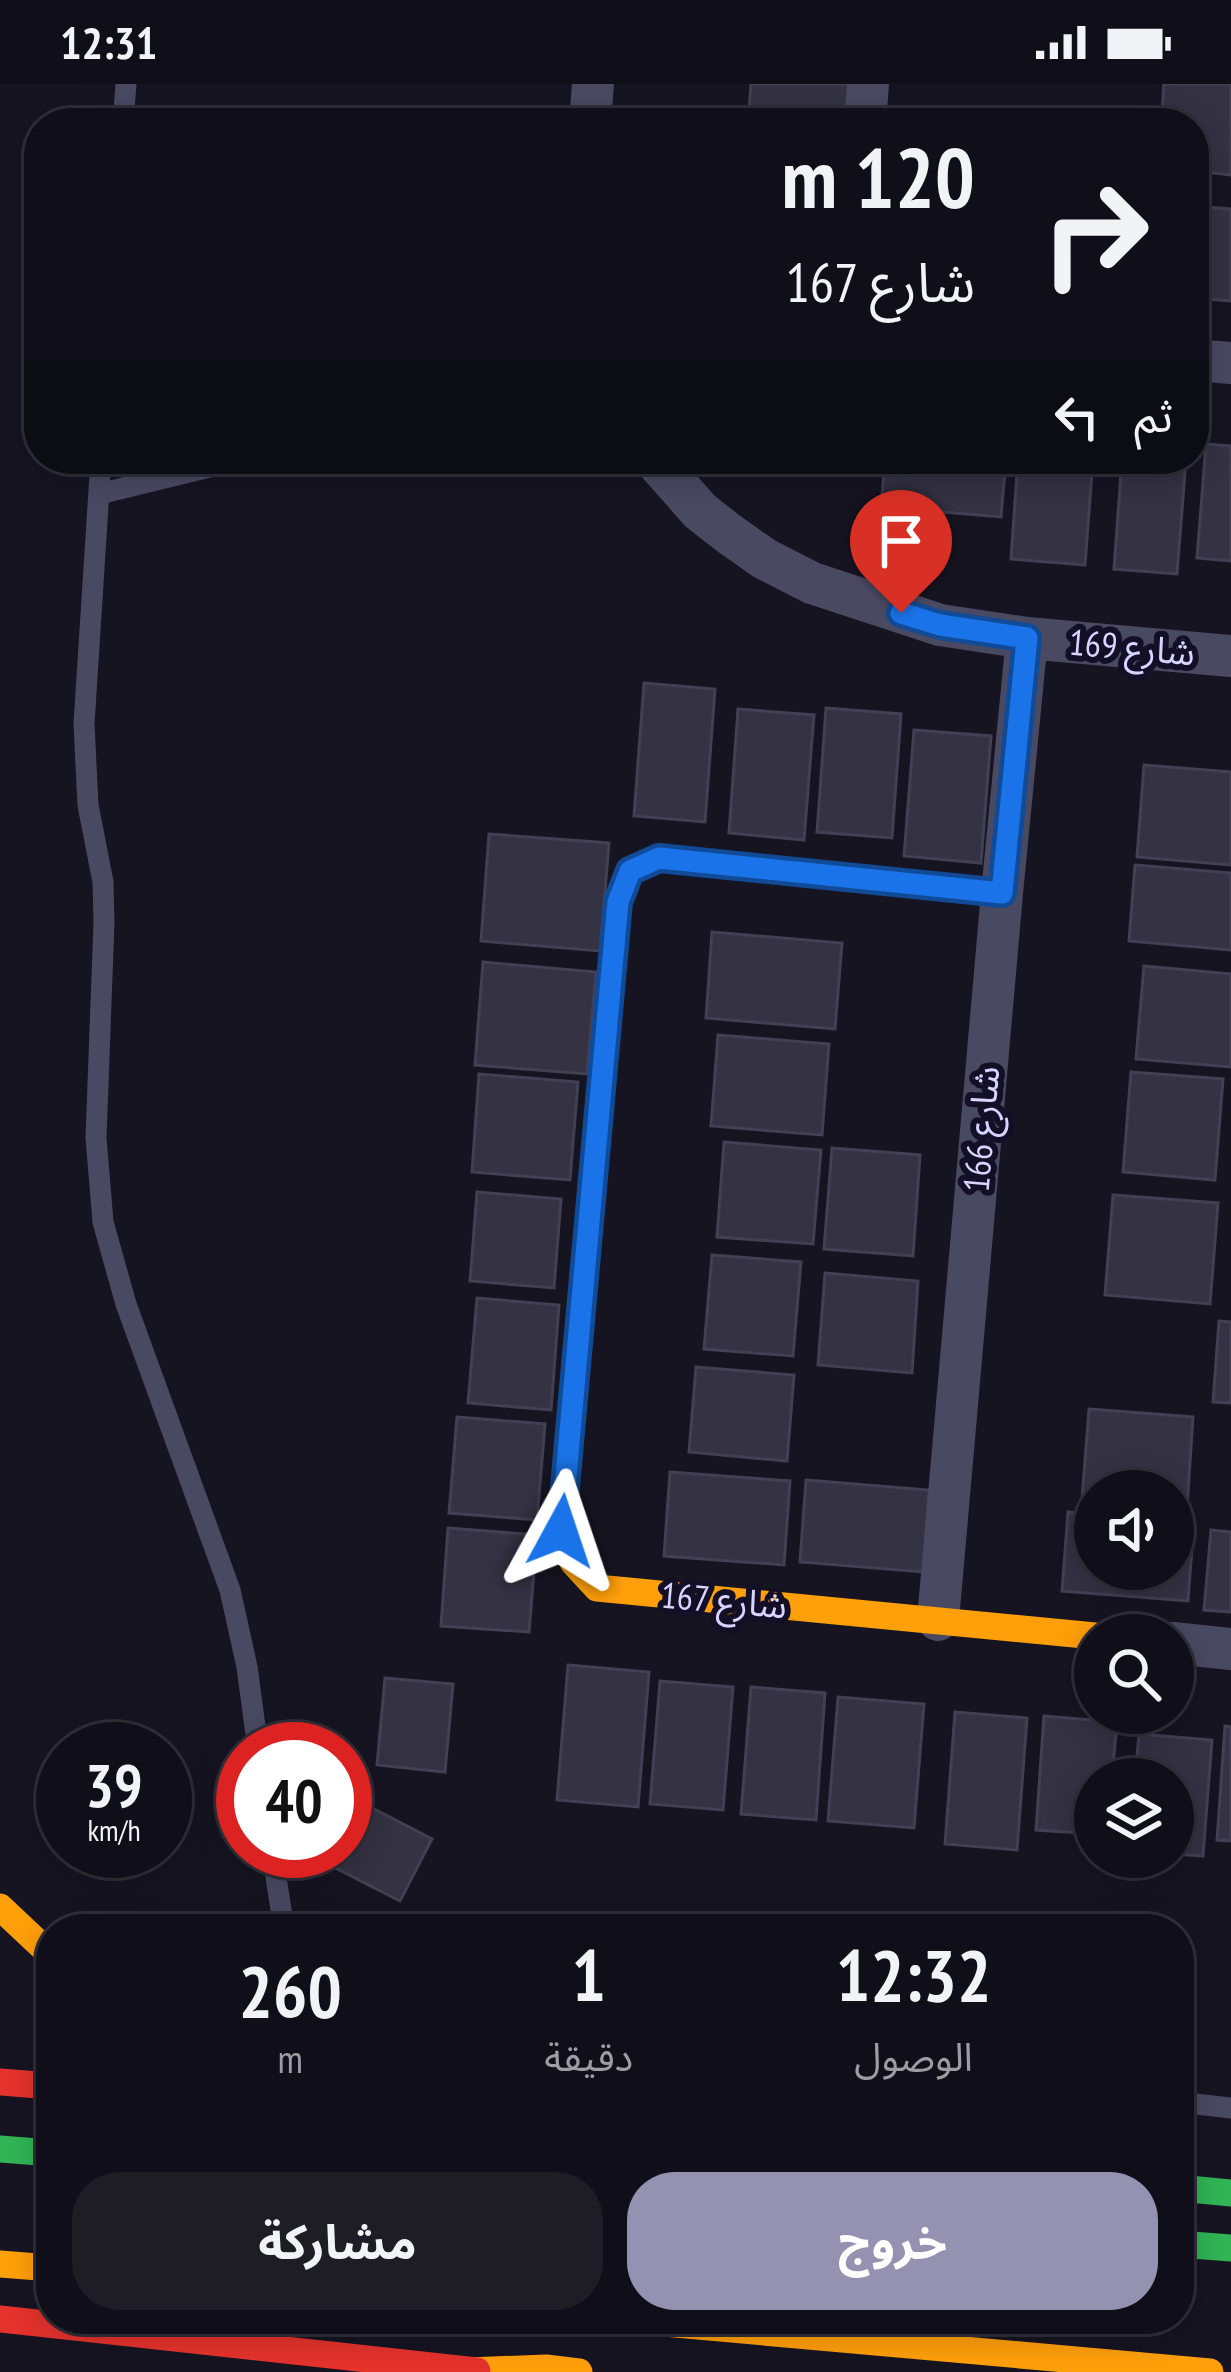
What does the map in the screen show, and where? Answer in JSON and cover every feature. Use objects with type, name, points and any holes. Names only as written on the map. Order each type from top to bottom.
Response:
[{"type":"main road","name":"شارع 167","points":[[1002,893],[659,858],[630,871],[618,902],[561,1531],[572,1562],[597,1588],[1074,1634]]},
{"type":"main road","points":[[0,1907],[36,1941]]},
{"type":"main road","points":[[0,2082],[36,2085]]},
{"type":"main road","points":[[1,2149],[36,2152]]},
{"type":"main road","points":[[1194,2189],[1231,2193]]},
{"type":"main road","points":[[1194,2245],[1231,2248]]},
{"type":"main road","points":[[0,2264],[36,2267]]},
{"type":"main road","points":[[0,2319],[36,2323]]},
{"type":"main road","points":[[138,2334],[477,2371]]},
{"type":"main road","points":[[786,2334],[1210,2372]]},
{"type":"main road","points":[[442,2372],[546,2368],[579,2372]]},
{"type":"street","name":"شارع 169","points":[[667,474],[700,511],[766,559],[812,583],[940,625],[1027,638],[1231,656]]},
{"type":"street","name":"شارع 166","points":[[938,1620],[1027,638]]},
{"type":"street","points":[[1194,1645],[1231,1649]]},
{"type":"lane","points":[[100,474],[84,767],[103,882],[96,1138],[103,1222],[126,1304],[230,1590],[255,1722]]},
{"type":"lane","points":[[99,494],[181,474]]},
{"type":"lane","points":[[276,1878],[282,1914]]},
{"type":"lane","points":[[1194,2104],[1231,2108]]},
{"type":"building","points":[[751,84],[857,84],[855,108],[749,108]]},
{"type":"building","points":[[1164,84],[1231,84],[1231,175],[1209,173],[1209,108],[1162,108]]},
{"type":"building","points":[[1209,207],[1231,209],[1231,301],[1209,299]]},
{"type":"building","points":[[1209,444],[1231,446],[1231,561],[1197,558]]},
{"type":"building","points":[[884,474],[1005,474],[1001,517],[881,507]]},
{"type":"building","points":[[1017,474],[1092,474],[1085,565],[1011,559]]},
{"type":"building","points":[[1121,474],[1185,474],[1177,574],[1114,569]]},
{"type":"building","points":[[644,683],[715,689],[705,822],[634,816]]},
{"type":"building","points":[[826,708],[901,714],[892,838],[817,832]]},
{"type":"building","points":[[738,709],[814,715],[804,840],[729,833]]},
{"type":"building","points":[[914,730],[991,736],[981,863],[904,856]]},
{"type":"building","points":[[1144,765],[1231,772],[1231,865],[1137,857]]},
{"type":"building","points":[[489,834],[609,843],[600,951],[481,941]]},
{"type":"building","points":[[1135,865],[1231,873],[1231,950],[1129,941]]},
{"type":"building","points":[[712,932],[842,943],[835,1029],[706,1018]]},
{"type":"building","points":[[483,962],[596,972],[587,1074],[475,1065]]},
{"type":"building","points":[[1144,966],[1231,974],[1231,1067],[1136,1059]]},
{"type":"building","points":[[718,1035],[829,1044],[822,1135],[711,1126]]},
{"type":"building","points":[[1131,1072],[1223,1079],[1215,1180],[1123,1172]]},
{"type":"building","points":[[479,1074],[578,1082],[570,1180],[472,1172]]},
{"type":"building","points":[[724,1142],[821,1150],[813,1244],[717,1237]]},
{"type":"building","points":[[832,1148],[920,1155],[913,1256],[824,1249]]},
{"type":"building","points":[[477,1192],[561,1199],[554,1288],[470,1281]]},
{"type":"building","points":[[1113,1195],[1218,1203],[1210,1304],[1105,1295]]},
{"type":"building","points":[[712,1255],[801,1262],[793,1356],[704,1349]]},
{"type":"building","points":[[825,1273],[918,1281],[912,1373],[818,1365]]},
{"type":"building","points":[[477,1298],[559,1305],[551,1410],[468,1403]]},
{"type":"building","points":[[1219,1321],[1231,1322],[1231,1403],[1213,1402]]},
{"type":"building","points":[[696,1367],[794,1375],[787,1461],[689,1452]]},
{"type":"building","points":[[1089,1409],[1193,1417],[1190,1470],[1084,1470]]},
{"type":"building","points":[[457,1417],[545,1424],[537,1520],[449,1513]]},
{"type":"building","points":[[670,1472],[790,1481],[784,1565],[664,1556]]},
{"type":"building","points":[[806,1480],[929,1490],[923,1572],[800,1562]]},
{"type":"building","points":[[1068,1512],[1074,1512],[1074,1590],[1189,1590],[1188,1601],[1062,1591]]},
{"type":"building","points":[[448,1528],[537,1535],[529,1632],[441,1626]]},
{"type":"building","points":[[1211,1530],[1231,1532],[1231,1612],[1204,1610]]},
{"type":"building","points":[[568,1665],[649,1672],[638,1807],[557,1800]]},
{"type":"building","points":[[385,1678],[453,1684],[445,1772],[377,1765]]},
{"type":"building","points":[[660,1681],[733,1687],[723,1810],[650,1804]]},
{"type":"building","points":[[751,1687],[825,1693],[816,1820],[741,1814]]},
{"type":"building","points":[[838,1697],[924,1704],[914,1828],[828,1821]]},
{"type":"building","points":[[955,1712],[1027,1718],[1017,1850],[945,1844]]},
{"type":"building","points":[[1044,1716],[1074,1718],[1074,1734],[1116,1734],[1114,1758],[1074,1758],[1074,1833],[1036,1830]]},
{"type":"building","points":[[1225,1726],[1231,1727],[1231,1841],[1217,1840]]},
{"type":"building","points":[[1139,1734],[1212,1740],[1203,1856],[1194,1855],[1194,1758],[1137,1758]]},
{"type":"building","points":[[372,1808],[432,1839],[400,1901],[355,1878],[372,1878]]},
{"type":"traffic: fast","points":[[581,1313],[618,902],[630,871],[659,858],[1002,893]]},
{"type":"traffic: fast","points":[[0,2149],[36,2152]]},
{"type":"traffic: fast","points":[[1194,2189],[1231,2193]]},
{"type":"traffic: fast","points":[[1194,2245],[1231,2248]]},
{"type":"traffic: slow","points":[[581,1313],[561,1531],[573,1562],[597,1588],[1074,1634]]},
{"type":"traffic: slow","points":[[0,1907],[36,1941]]},
{"type":"traffic: slow","points":[[0,2264],[36,2267]]},
{"type":"traffic: slow","points":[[786,2334],[1210,2372]]},
{"type":"traffic: slow","points":[[442,2372],[546,2368],[579,2372]]},
{"type":"traffic: jam","points":[[0,2082],[36,2085]]},
{"type":"traffic: jam","points":[[0,2319],[36,2323]]},
{"type":"traffic: jam","points":[[138,2334],[477,2371]]},
{"type":"route","points":[[561,1531],[618,902],[630,871],[659,858],[1002,893],[1027,638],[940,625],[901,613]]}]
